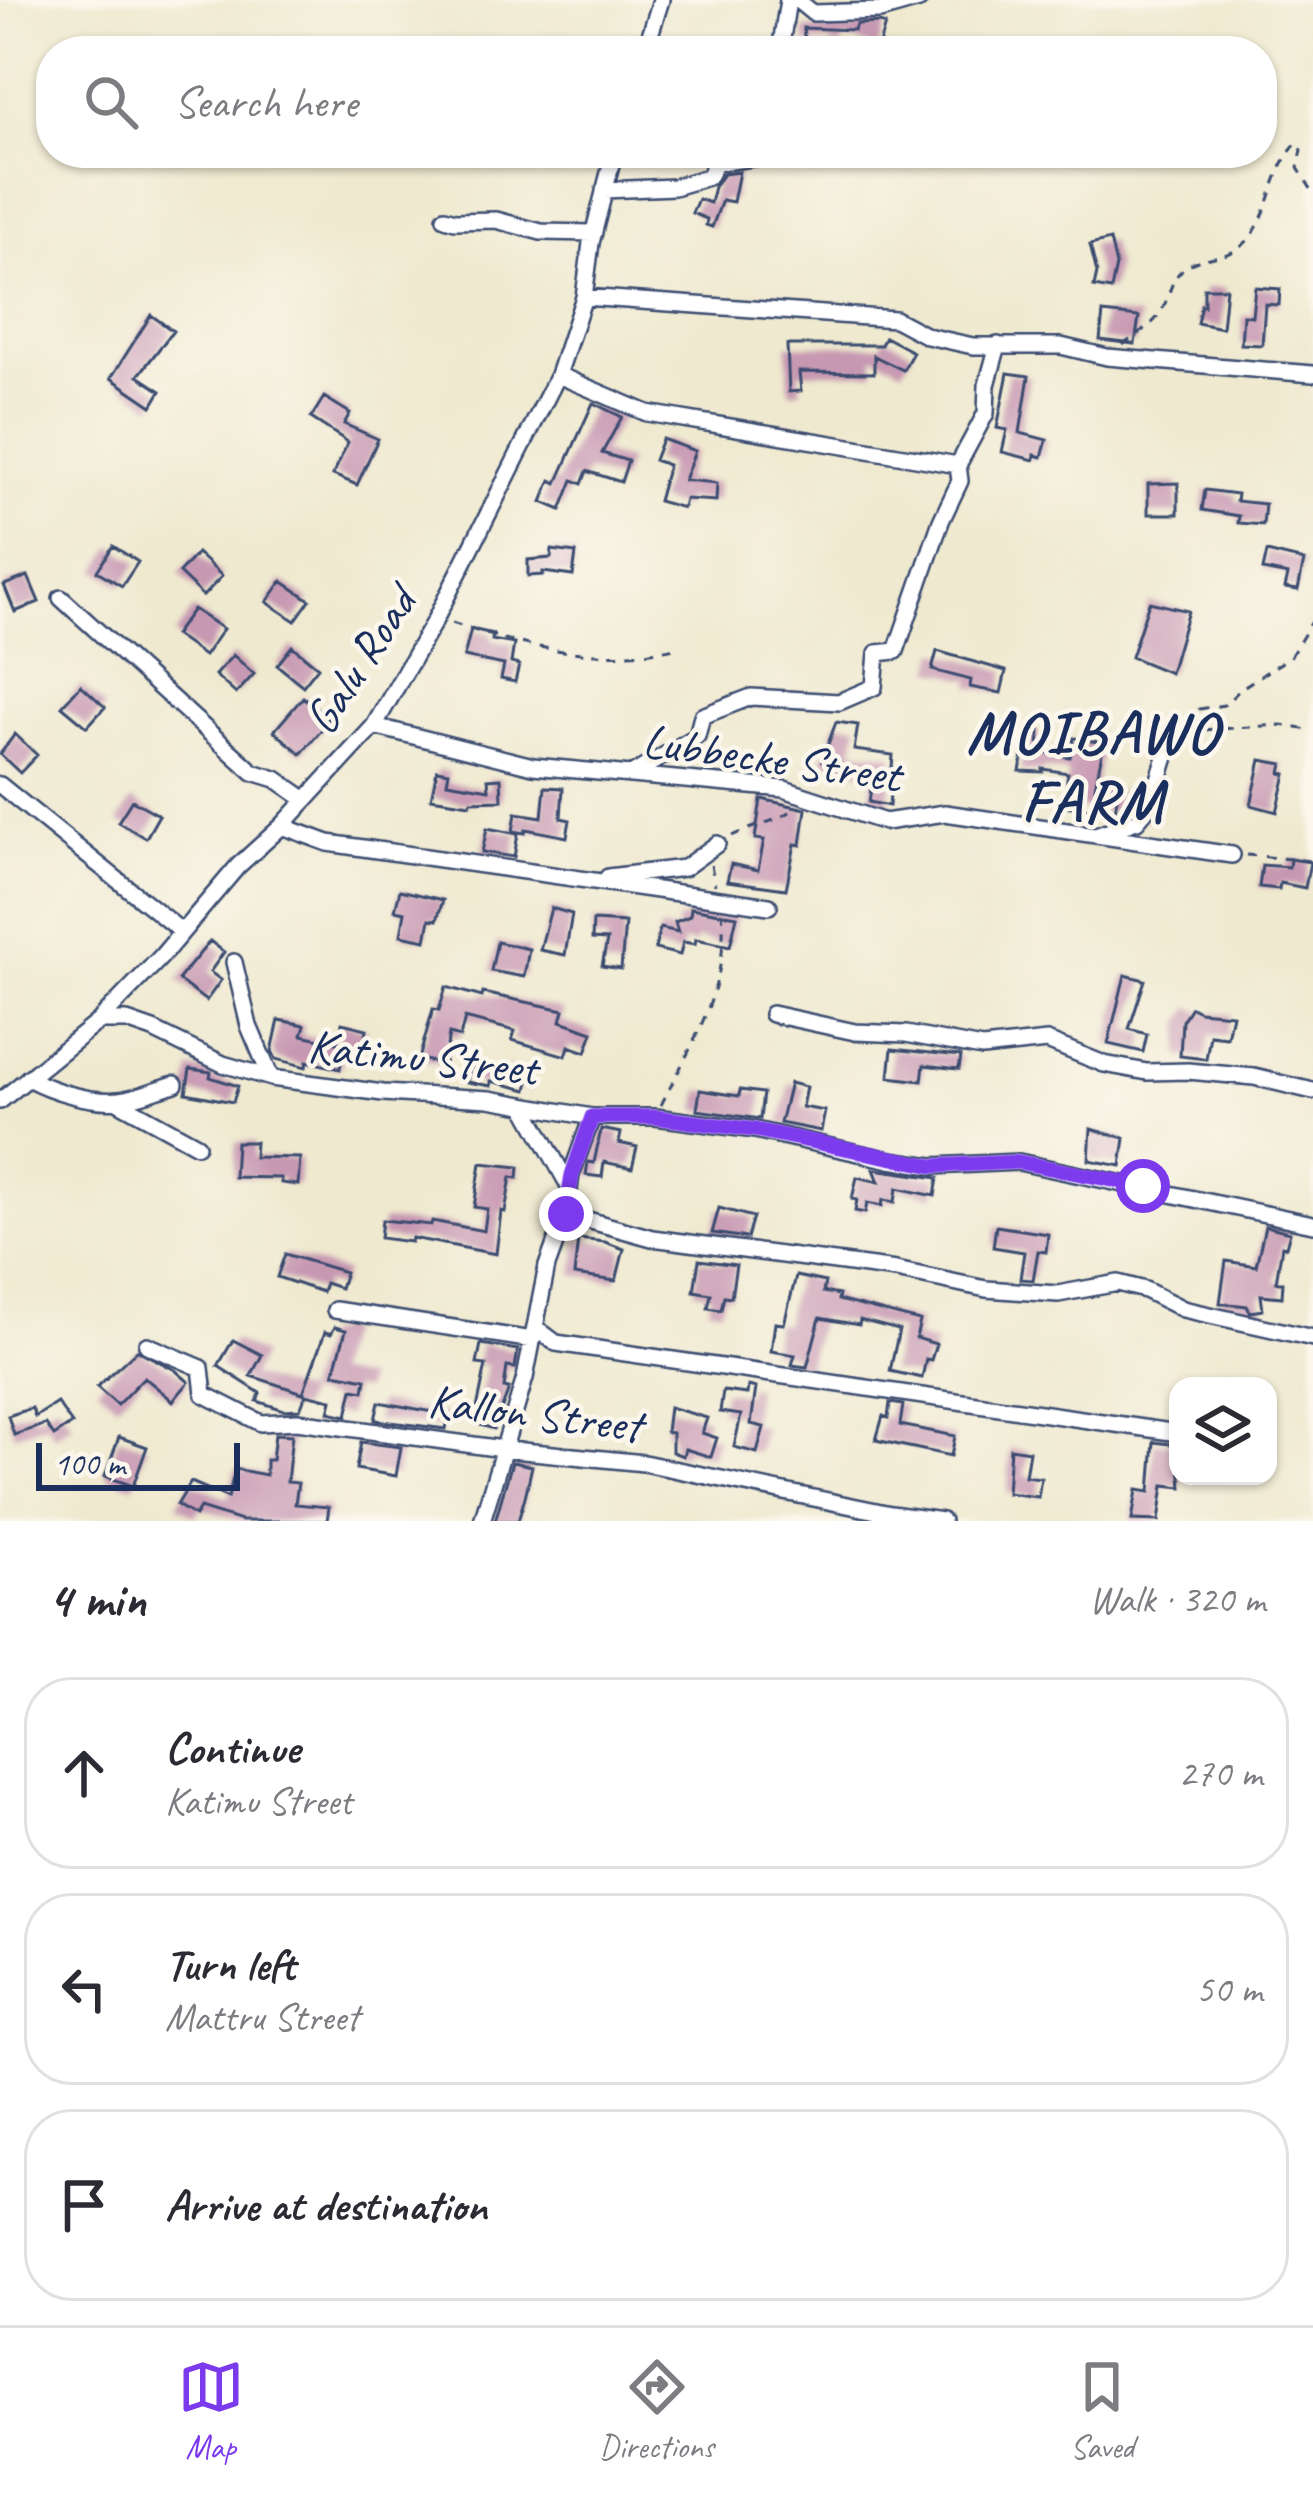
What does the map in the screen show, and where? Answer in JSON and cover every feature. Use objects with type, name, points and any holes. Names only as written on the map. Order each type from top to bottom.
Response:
[{"type":"street","points":[[650,36],[661,0]]},
{"type":"street","points":[[784,36],[792,0],[813,13],[880,11],[919,0]]},
{"type":"street","name":"Galu Road","points":[[0,1101],[99,1021],[238,866],[282,826],[374,726],[435,620],[558,375],[584,297],[610,168]]},
{"type":"street","points":[[604,190],[674,187],[708,176],[713,168]]},
{"type":"street","points":[[445,218],[496,220],[541,232],[594,233]]},
{"type":"street","points":[[584,297],[895,320],[927,336],[973,346],[1061,346],[1107,357],[1313,374]]},
{"type":"street","points":[[631,775],[697,736],[702,716],[751,697],[839,701],[874,687],[877,653],[896,651],[925,563],[960,481],[958,465],[986,413],[987,385],[998,345]]},
{"type":"street","points":[[558,375],[647,413],[958,465]]},
{"type":"street","points":[[62,598],[253,772],[276,778],[306,800]]},
{"type":"street","name":"Lubbecke Street","points":[[374,726],[533,766],[784,789],[885,822],[945,813],[1232,855]]},
{"type":"street","points":[[1095,835],[1138,821],[1151,804],[1174,729]]},
{"type":"street","points":[[0,785],[182,932]]},
{"type":"street","points":[[282,826],[328,843],[769,906]]},
{"type":"street","points":[[593,879],[684,868],[717,844]]},
{"type":"street","points":[[234,962],[249,1026],[271,1078]]},
{"type":"street","points":[[772,1014],[855,1032],[906,1034],[982,1048],[1047,1041],[1104,1064],[1148,1072],[1254,1077],[1313,1090]]},
{"type":"street","name":"Katimu Street","points":[[99,1021],[140,1025],[223,1064],[271,1078],[524,1105],[592,1117],[655,1117],[755,1130],[911,1163],[1019,1162],[1313,1224]]},
{"type":"street","points":[[28,1078],[59,1095],[71,1092],[117,1100],[197,1145]]},
{"type":"street","points":[[117,1100],[175,1084]]},
{"type":"street","points":[[524,1105],[570,1187]]},
{"type":"street","points":[[482,1521],[535,1334],[547,1266],[592,1117]]},
{"type":"street","points":[[566,1214],[652,1238],[896,1270],[986,1289],[1058,1294],[1118,1283],[1183,1309],[1313,1338]]},
{"type":"street","points":[[334,1310],[535,1334],[556,1343],[1169,1432]]},
{"type":"street","name":"Kallon Street","points":[[148,1346],[201,1368],[204,1394],[261,1424],[297,1420],[644,1463],[943,1521]]},
{"type":"path","points":[[1107,357],[1160,314],[1176,278],[1188,265],[1234,254],[1252,236],[1270,200],[1276,171],[1297,143],[1301,150],[1298,168],[1313,192]]},
{"type":"path","points":[[435,620],[499,639],[606,656],[679,647]]},
{"type":"path","points":[[1174,729],[1199,709],[1224,705],[1290,657],[1313,620]]},
{"type":"path","points":[[1174,729],[1198,732],[1281,725],[1313,730]]},
{"type":"path","points":[[655,1117],[700,1029],[722,972],[723,916],[710,861],[717,844],[755,824],[784,817],[810,797]]},
{"type":"path","points":[[1232,855],[1313,861]]},
{"type":"building","points":[[856,24],[885,25],[882,36],[804,36],[803,28],[854,30]]},
{"type":"building","points":[[739,172],[733,202],[722,200],[712,227],[706,225],[707,219],[692,213],[698,199],[710,203],[723,174]]},
{"type":"building","points":[[1110,240],[1116,266],[1111,290],[1094,287],[1097,273],[1090,245]]},
{"type":"building","points":[[1255,287],[1280,289],[1279,305],[1265,304],[1262,345],[1241,344],[1243,315],[1252,316]]},
{"type":"building","points":[[1204,288],[1226,288],[1222,328],[1197,323]]},
{"type":"building","points":[[1103,313],[1139,317],[1135,344],[1100,340]]},
{"type":"building","points":[[151,315],[173,331],[138,376],[161,391],[152,406],[111,378]]},
{"type":"building","points":[[885,337],[913,352],[903,370],[874,356],[874,373],[799,372],[801,391],[789,392],[787,345],[881,345]]},
{"type":"building","points":[[1008,373],[1029,376],[1020,433],[1047,440],[1042,457],[1035,455],[1034,460],[1002,452],[1007,430],[997,428]]},
{"type":"building","points":[[324,397],[350,413],[344,424],[378,439],[357,485],[333,475],[348,442],[311,418]]},
{"type":"building","points":[[593,403],[622,417],[602,453],[628,461],[621,482],[587,471],[582,484],[573,480],[561,510],[542,502],[551,480],[557,483]]},
{"type":"building","points":[[662,439],[695,451],[684,480],[717,483],[716,501],[685,499],[683,508],[658,501],[668,465],[654,460]]},
{"type":"building","points":[[1178,483],[1178,514],[1148,514],[1148,484]]},
{"type":"building","points":[[1205,490],[1237,494],[1236,501],[1265,504],[1263,525],[1238,523],[1239,516],[1202,510]]},
{"type":"building","points":[[113,546],[138,562],[122,586],[97,571]]},
{"type":"building","points":[[552,550],[576,553],[573,576],[543,572],[528,576],[528,560],[551,558]]},
{"type":"building","points":[[1267,552],[1304,561],[1298,590],[1285,588],[1288,575],[1263,570]]},
{"type":"building","points":[[197,553],[222,576],[203,596],[179,573]]},
{"type":"building","points":[[28,576],[39,602],[15,612],[4,585]]},
{"type":"building","points":[[282,581],[310,600],[295,621],[267,602]]},
{"type":"building","points":[[1149,602],[1188,611],[1170,673],[1131,657]]},
{"type":"building","points":[[193,609],[223,629],[204,656],[174,635]]},
{"type":"building","points":[[471,629],[514,644],[511,663],[519,665],[515,682],[501,679],[504,665],[464,657]]},
{"type":"building","points":[[292,646],[318,667],[303,686],[277,665]]},
{"type":"building","points":[[937,651],[1006,671],[1001,693],[970,687],[971,680],[932,670]]},
{"type":"building","points":[[233,655],[254,674],[236,694],[215,675]]},
{"type":"building","points":[[81,685],[105,707],[87,727],[62,706]]},
{"type":"building","points":[[303,697],[330,720],[301,754],[274,731]]},
{"type":"building","points":[[836,722],[858,725],[854,750],[893,755],[889,806],[869,802],[873,775],[822,761]]},
{"type":"building","points":[[1028,730],[1040,731],[1039,751],[1044,753],[1070,757],[1074,738],[1104,743],[1095,787],[1118,790],[1115,812],[1063,806],[1068,773],[1020,771]]},
{"type":"building","points":[[15,734],[37,755],[20,773],[0,754]]},
{"type":"building","points":[[1261,760],[1283,764],[1281,773],[1286,774],[1277,812],[1251,805]]},
{"type":"building","points":[[437,770],[449,772],[447,782],[489,789],[488,779],[501,778],[502,800],[470,804],[431,798]]},
{"type":"building","points":[[545,787],[563,788],[561,818],[570,820],[567,837],[513,831],[516,813],[542,817]]},
{"type":"building","points":[[761,799],[806,809],[801,845],[795,844],[786,889],[727,881],[731,864],[758,870],[764,840],[755,839]]},
{"type":"building","points":[[132,800],[159,815],[146,838],[118,822]]},
{"type":"building","points":[[487,828],[518,834],[514,857],[482,852]]},
{"type":"building","points":[[1290,859],[1310,862],[1305,888],[1280,883],[1279,889],[1259,887],[1262,865],[1289,867]]},
{"type":"building","points":[[400,890],[443,900],[437,920],[430,919],[426,940],[401,935],[405,912],[395,910]]},
{"type":"building","points":[[551,908],[572,914],[565,955],[540,950]]},
{"type":"building","points":[[691,908],[737,916],[730,946],[696,939],[695,944],[683,942],[680,955],[655,949],[660,928],[678,932],[675,922],[690,916]]},
{"type":"building","points":[[593,921],[625,923],[621,969],[602,966],[607,940],[592,939]]},
{"type":"building","points":[[210,941],[224,952],[210,972],[221,980],[206,1001],[178,980]]},
{"type":"building","points":[[497,942],[529,949],[524,977],[491,971]]},
{"type":"building","points":[[1125,975],[1145,980],[1129,1029],[1147,1034],[1143,1052],[1108,1044]]},
{"type":"building","points":[[446,987],[564,1010],[561,1021],[593,1032],[586,1052],[569,1046],[566,1056],[512,1040],[515,1031],[465,1018],[460,1037],[449,1034],[444,1064],[419,1059],[433,1009],[439,1010]]},
{"type":"building","points":[[1191,1007],[1232,1014],[1227,1037],[1210,1035],[1206,1059],[1180,1056],[1182,1021]]},
{"type":"building","points":[[279,1020],[305,1025],[302,1035],[337,1043],[342,1023],[367,1029],[363,1049],[343,1047],[340,1069],[276,1059],[272,1051]]},
{"type":"building","points":[[892,1049],[961,1056],[959,1069],[924,1065],[922,1081],[889,1077]]},
{"type":"building","points":[[470,1067],[531,1072],[527,1090],[491,1081],[491,1086],[467,1082]]},
{"type":"building","points":[[190,1069],[211,1072],[210,1077],[238,1086],[233,1102],[186,1093]]},
{"type":"building","points":[[790,1083],[806,1087],[802,1107],[825,1111],[821,1131],[780,1123]]},
{"type":"building","points":[[700,1090],[739,1096],[740,1090],[763,1093],[760,1119],[697,1110]]},
{"type":"building","points":[[601,1129],[621,1133],[619,1143],[637,1147],[632,1168],[604,1162],[602,1177],[586,1175],[588,1162],[594,1163]]},
{"type":"building","points":[[1091,1129],[1125,1138],[1121,1166],[1089,1160]]},
{"type":"building","points":[[236,1142],[255,1142],[254,1157],[300,1158],[298,1185],[281,1183],[281,1178],[234,1177]]},
{"type":"building","points":[[481,1163],[519,1167],[518,1178],[511,1177],[505,1212],[501,1211],[496,1254],[412,1238],[411,1242],[380,1238],[382,1220],[431,1225],[432,1221],[484,1231],[487,1209],[474,1207]]},
{"type":"building","points":[[874,1169],[938,1178],[935,1196],[897,1188],[895,1202],[867,1203],[865,1213],[855,1211],[857,1200],[852,1199],[857,1177],[879,1182]]},
{"type":"building","points":[[719,1208],[753,1217],[747,1238],[712,1233]]},
{"type":"building","points":[[996,1226],[1048,1234],[1046,1252],[1038,1251],[1033,1280],[1020,1279],[1024,1252],[993,1247]]},
{"type":"building","points":[[1265,1226],[1290,1232],[1286,1247],[1282,1246],[1276,1282],[1283,1282],[1282,1297],[1261,1295],[1263,1310],[1250,1312],[1247,1306],[1220,1303],[1226,1261],[1256,1266]]},
{"type":"building","points":[[578,1239],[624,1249],[616,1281],[574,1275]]},
{"type":"building","points":[[285,1254],[345,1272],[340,1288],[325,1283],[322,1292],[277,1277]]},
{"type":"building","points":[[699,1260],[736,1265],[731,1297],[724,1296],[721,1310],[708,1308],[711,1294],[694,1291]]},
{"type":"building","points":[[796,1276],[825,1282],[823,1292],[839,1295],[838,1300],[920,1321],[916,1338],[936,1344],[922,1378],[890,1371],[899,1330],[860,1320],[859,1325],[820,1318],[807,1367],[792,1365],[795,1355],[771,1351],[775,1323],[784,1324]]},
{"type":"building","points":[[335,1327],[346,1330],[334,1373],[366,1379],[364,1391],[353,1389],[347,1416],[329,1412],[332,1400],[306,1394],[300,1409],[284,1410],[257,1401],[260,1393],[218,1366],[233,1340],[262,1355],[251,1376],[303,1393],[325,1332],[331,1334]]},
{"type":"building","points":[[481,1344],[518,1350],[515,1368],[507,1367],[504,1388],[509,1389],[494,1429],[475,1418],[486,1365],[477,1364]]},
{"type":"building","points":[[137,1350],[189,1382],[173,1401],[144,1377],[117,1405],[97,1387]]},
{"type":"building","points":[[748,1386],[756,1388],[751,1424],[764,1427],[757,1453],[734,1447],[741,1415],[720,1412],[723,1391],[747,1394]]},
{"type":"building","points":[[379,1402],[449,1415],[446,1429],[375,1420]]},
{"type":"building","points":[[57,1403],[72,1424],[54,1436],[46,1424],[14,1435],[8,1416],[32,1408],[35,1417]]},
{"type":"building","points":[[890,1403],[903,1405],[900,1425],[955,1436],[951,1456],[876,1440]]},
{"type":"building","points":[[669,1407],[707,1418],[702,1433],[717,1438],[711,1457],[685,1449],[683,1456],[672,1452],[672,1433],[666,1432]]},
{"type":"building","points":[[275,1434],[292,1435],[287,1482],[298,1483],[295,1504],[329,1507],[327,1521],[241,1521],[200,1508],[195,1516],[177,1505],[191,1482],[228,1498],[235,1469],[266,1475]]},
{"type":"building","points":[[119,1437],[147,1447],[133,1486],[105,1476]]},
{"type":"building","points":[[361,1442],[401,1447],[396,1476],[356,1469]]},
{"type":"building","points":[[1154,1442],[1169,1444],[1169,1485],[1182,1487],[1164,1485],[1159,1521],[1132,1520],[1137,1490],[1150,1492]]},
{"type":"building","points":[[1010,1448],[1029,1451],[1025,1476],[1041,1478],[1038,1497],[1007,1493]]},
{"type":"building","points":[[512,1462],[532,1466],[525,1497],[518,1521],[495,1521]]},
{"type":"district","name":"MOIBAWO FARM","points":[[1093,766]]},
{"type":"route","points":[[566,1214],[572,1175],[592,1117],[655,1117],[755,1130],[933,1166],[1019,1162],[1143,1186]]}]
